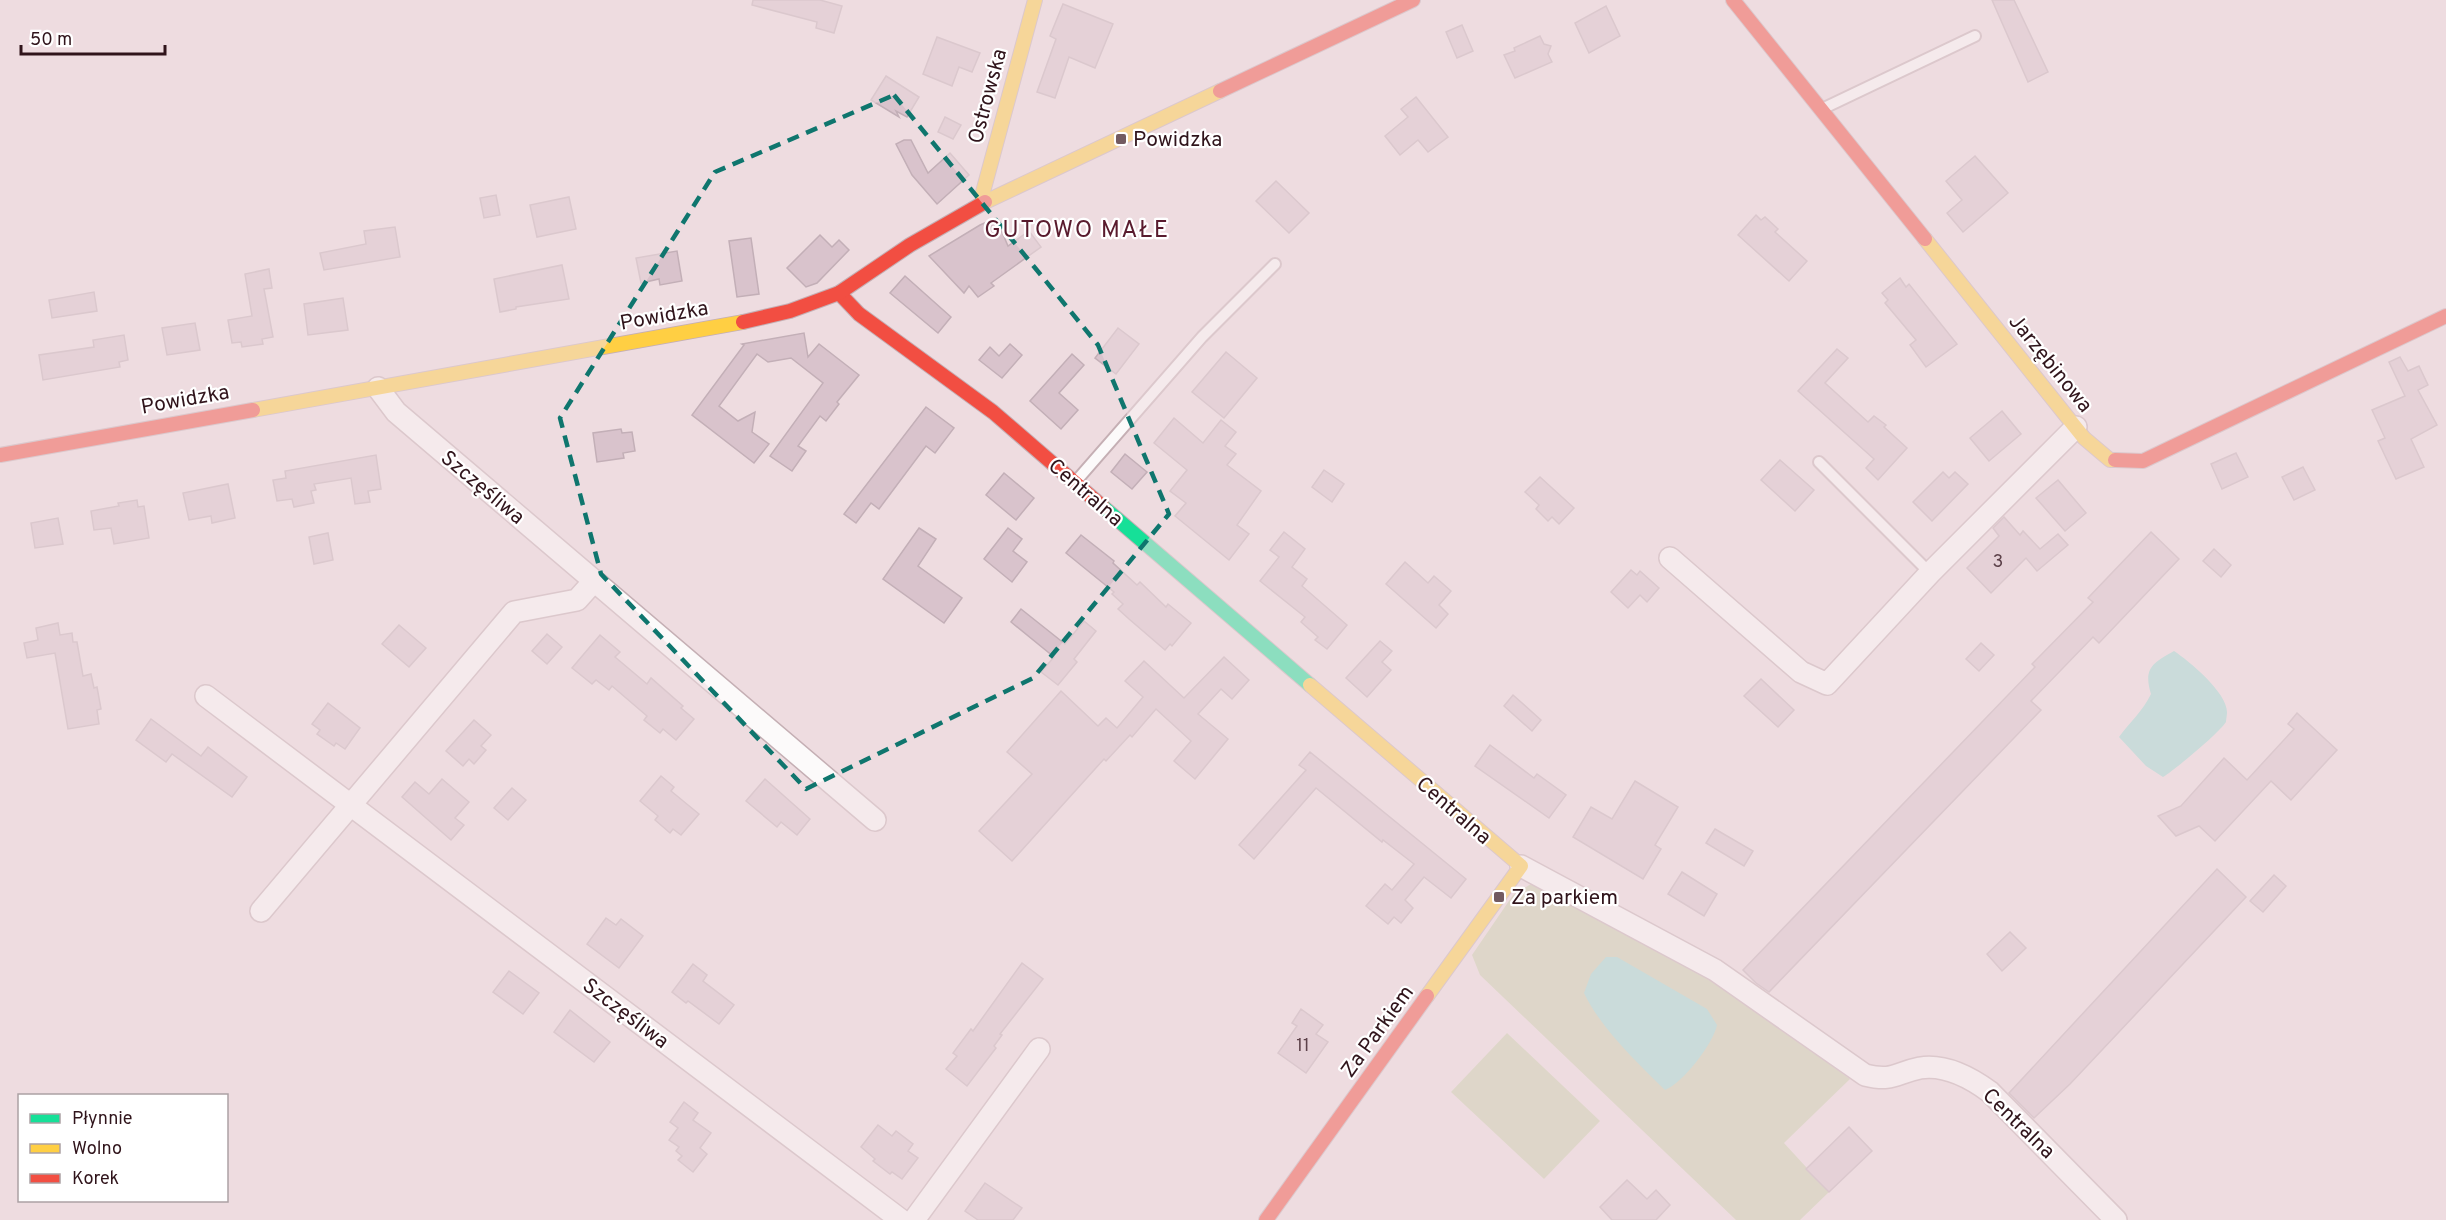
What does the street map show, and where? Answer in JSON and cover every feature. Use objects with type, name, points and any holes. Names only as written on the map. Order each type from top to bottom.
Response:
[{"type":"street","name":"Ostrowska","points":[[984,203],[983,192],[1035,0]]},
{"type":"street","name":"Powidzka","points":[[0,455],[750,321],[790,311],[839,292],[910,245],[984,203],[1413,0]]},
{"type":"street","name":"Jarzębinowa","points":[[1733,0],[2084,438],[2110,460],[2143,461],[2446,316]]},
{"type":"street","name":"Centralna","points":[[839,292],[859,314],[993,412],[1521,866],[1715,970],[1865,1075],[1883,1079],[1919,1068],[1935,1067],[1971,1079],[1990,1092],[2116,1220]]},
{"type":"street","name":"Szczęśliwa","points":[[378,388],[396,412],[875,820]]},
{"type":"street","points":[[1670,558],[1801,672],[1827,684],[1930,573],[2076,427]]},
{"type":"street","points":[[261,911],[514,612],[577,600],[594,581]]},
{"type":"street","name":"Szczęśliwa","points":[[206,696],[901,1220]]},
{"type":"street","name":"Za Parkiem","points":[[1266,1220],[1521,866]]},
{"type":"street","points":[[914,1220],[1039,1049]]},
{"type":"lane","points":[[1821,110],[1975,36]]},
{"type":"lane","points":[[1075,483],[1202,337],[1275,264]]},
{"type":"lane","points":[[1819,462],[1930,573]]},
{"type":"highlighted area","points":[[894,95],[1098,345],[1169,514],[1033,678],[806,789],[601,574],[560,418],[715,172]]},
{"type":"green space","points":[[1531,884],[1549,889],[1706,973],[1850,1079],[1784,1143],[1829,1192],[1800,1220],[1736,1220],[1480,975],[1472,955],[1513,895]]},
{"type":"green space","points":[[1507,1033],[1600,1121],[1544,1179],[1451,1092]]},
{"type":"water","points":[[2174,651],[2215,687],[2226,705],[2227,714],[2226,722],[2215,734],[2163,777],[2146,766],[2119,737],[2151,694],[2148,678],[2152,667]]},
{"type":"water","points":[[1606,957],[1617,957],[1707,1009],[1717,1025],[1710,1042],[1696,1062],[1680,1080],[1665,1090],[1610,1032],[1591,1007],[1584,993],[1591,974]]},
{"type":"building","points":[[753,0],[820,0],[842,6],[834,33],[816,28],[817,22],[752,5]]},
{"type":"building","points":[[1992,0],[2014,0],[2048,72],[2028,82]]},
{"type":"building","points":[[1063,4],[1113,24],[1095,68],[1069,57],[1055,98],[1037,92],[1056,39],[1050,36]]},
{"type":"building","points":[[1606,6],[1620,36],[1589,53],[1575,23]]},
{"type":"building","points":[[1462,25],[1473,51],[1457,58],[1446,32]]},
{"type":"building","points":[[1540,36],[1544,44],[1551,46],[1548,54],[1552,62],[1515,78],[1504,55]]},
{"type":"building","points":[[937,37],[980,53],[972,72],[959,67],[952,86],[923,74]]},
{"type":"building","points":[[886,76],[919,97],[907,117],[896,111],[899,117],[871,100]]},
{"type":"building","points":[[1416,97],[1448,137],[1428,152],[1418,140],[1400,155],[1385,136],[1408,117],[1401,109]]},
{"type":"building","points":[[945,117],[961,125],[953,139],[938,132]]},
{"type":"building","points":[[904,140],[911,140],[928,173],[950,153],[969,175],[937,204],[912,175],[896,144]]},
{"type":"building","points":[[1975,156],[2008,193],[1963,232],[1947,213],[1962,200],[1946,181]]},
{"type":"building","points":[[1276,181],[1309,213],[1289,233],[1256,201]]},
{"type":"building","points":[[496,195],[500,215],[484,218],[480,198]]},
{"type":"building","points":[[569,197],[576,229],[537,237],[530,205]]},
{"type":"building","points":[[1756,215],[1761,220],[1765,217],[1778,229],[1775,232],[1807,261],[1789,281],[1738,235]]},
{"type":"building","points":[[996,218],[1008,246],[1029,231],[1041,247],[991,283],[994,286],[978,297],[969,286],[964,293],[929,256],[980,225]]},
{"type":"building","points":[[395,227],[400,257],[324,270],[320,253],[366,244],[364,231]]},
{"type":"building","points":[[820,235],[832,247],[839,240],[849,250],[817,283],[806,287],[787,268]]},
{"type":"building","points":[[751,238],[759,294],[737,297],[729,241]]},
{"type":"building","points":[[677,251],[682,281],[660,285],[659,279],[641,283],[636,258]]},
{"type":"building","points":[[562,265],[569,299],[516,307],[516,309],[500,312],[494,279]]},
{"type":"building","points":[[269,269],[272,288],[264,289],[273,337],[262,339],[263,344],[242,347],[241,342],[232,343],[228,320],[252,316],[245,274]]},
{"type":"building","points":[[905,276],[951,317],[938,333],[890,293]]},
{"type":"building","points":[[1900,278],[1906,287],[1909,284],[1957,344],[1926,367],[1910,345],[1916,340],[1885,303],[1888,300],[1882,293]]},
{"type":"building","points":[[94,292],[97,311],[52,318],[49,300]]},
{"type":"building","points":[[343,298],[348,330],[308,335],[304,304]]},
{"type":"building","points":[[195,323],[200,350],[167,355],[162,328]]},
{"type":"building","points":[[1118,328],[1139,344],[1116,374],[1095,358]]},
{"type":"building","points":[[804,333],[808,357],[819,344],[859,375],[837,402],[839,404],[826,421],[820,416],[798,446],[806,451],[792,471],[770,456],[823,383],[791,358],[768,362],[757,354],[719,406],[738,421],[755,412],[752,432],[769,444],[754,463],[692,415],[744,345],[742,344]]},
{"type":"building","points":[[124,335],[128,360],[119,362],[120,367],[43,380],[39,355],[94,347],[93,340]]},
{"type":"building","points":[[1010,344],[1022,355],[1002,378],[979,360],[990,347],[999,356]]},
{"type":"building","points":[[1837,349],[1848,358],[1825,383],[1868,422],[1874,416],[1886,425],[1884,427],[1907,448],[1878,480],[1866,468],[1874,459],[1798,391]]},
{"type":"building","points":[[1226,352],[1257,378],[1224,418],[1192,392]]},
{"type":"building","points":[[1072,354],[1084,365],[1059,393],[1078,410],[1061,429],[1030,401]]},
{"type":"building","points":[[2400,357],[2408,371],[2419,366],[2428,385],[2418,390],[2437,425],[2411,439],[2424,467],[2396,479],[2378,441],[2385,438],[2372,410],[2405,396],[2389,362]]},
{"type":"building","points":[[926,407],[954,428],[935,453],[926,446],[879,509],[871,503],[856,523],[844,514]]},
{"type":"building","points":[[2002,411],[2021,434],[1989,461],[1970,438]]},
{"type":"building","points":[[1174,418],[1203,443],[1221,420],[1236,432],[1225,446],[1236,454],[1227,465],[1261,491],[1237,525],[1249,534],[1229,560],[1175,516],[1186,503],[1170,491],[1187,470],[1154,443]]},
{"type":"building","points":[[621,429],[622,433],[632,432],[635,451],[623,453],[624,458],[597,462],[593,433]]},
{"type":"building","points":[[2236,453],[2248,477],[2222,489],[2211,464]]},
{"type":"building","points":[[1125,454],[1147,472],[1132,489],[1111,472]]},
{"type":"building","points":[[376,455],[381,489],[368,491],[370,502],[355,504],[351,478],[314,484],[316,490],[311,491],[314,503],[294,507],[292,499],[277,501],[273,480],[286,478],[285,471]]},
{"type":"building","points":[[1780,460],[1814,490],[1795,511],[1761,480]]},
{"type":"building","points":[[2303,467],[2315,490],[2294,500],[2282,477]]},
{"type":"building","points":[[1324,470],[1344,484],[1332,502],[1312,487]]},
{"type":"building","points":[[1943,472],[1949,478],[1955,472],[1968,484],[1932,521],[1913,502]]},
{"type":"building","points":[[1004,473],[1034,498],[1016,520],[986,495]]},
{"type":"building","points":[[1540,477],[1574,508],[1559,524],[1552,517],[1548,521],[1536,509],[1539,505],[1525,492]]},
{"type":"building","points":[[2058,480],[2086,513],[2065,531],[2036,498]]},
{"type":"building","points":[[228,484],[235,518],[212,523],[211,516],[189,520],[183,493]]},
{"type":"building","points":[[137,500],[138,507],[144,506],[149,538],[114,544],[111,528],[94,530],[91,511]]},
{"type":"building","points":[[2004,517],[2020,535],[2023,531],[2040,549],[2058,534],[2068,545],[2037,571],[2026,558],[1991,593],[1967,568],[1999,536],[1993,528]]},
{"type":"building","points":[[58,518],[63,544],[35,548],[31,523]]},
{"type":"building","points":[[919,528],[936,539],[918,566],[962,598],[944,623],[883,579]]},
{"type":"building","points":[[1008,528],[1022,539],[1013,551],[1027,562],[1012,582],[984,559]]},
{"type":"building","points":[[1284,532],[1305,549],[1292,567],[1307,579],[1302,586],[1347,625],[1327,649],[1315,640],[1318,637],[1301,622],[1305,617],[1260,581],[1279,557],[1270,550]]},
{"type":"building","points":[[2151,532],[2179,559],[2099,643],[2093,637],[2031,701],[2041,710],[1769,992],[1756,983],[1743,970],[2035,667],[2032,664],[2093,602],[2088,598]]},
{"type":"building","points":[[328,533],[333,560],[314,564],[309,537]]},
{"type":"building","points":[[1081,535],[1114,561],[1113,563],[1137,585],[1140,582],[1166,607],[1168,604],[1191,623],[1172,646],[1170,644],[1165,650],[1129,619],[1118,609],[1123,604],[1112,594],[1114,592],[1066,553]]},
{"type":"building","points":[[2214,549],[2231,565],[2221,577],[2203,561]]},
{"type":"building","points":[[1405,562],[1428,583],[1434,576],[1451,591],[1439,605],[1448,614],[1436,628],[1386,584]]},
{"type":"building","points":[[1631,570],[1637,575],[1640,571],[1659,588],[1647,602],[1640,595],[1628,608],[1611,592]]},
{"type":"building","points":[[1021,609],[1065,644],[1084,621],[1096,631],[1074,659],[1077,662],[1058,685],[1041,672],[1054,657],[1011,622]]},
{"type":"building","points":[[58,623],[60,635],[72,633],[73,642],[77,642],[83,676],[91,674],[94,688],[97,687],[101,709],[97,710],[99,724],[68,729],[55,653],[27,658],[24,643],[38,640],[36,628]]},
{"type":"building","points":[[399,625],[426,648],[409,667],[382,644]]},
{"type":"building","points":[[547,634],[562,647],[547,664],[532,651]]},
{"type":"building","points":[[600,635],[620,652],[615,657],[647,684],[651,678],[683,706],[681,708],[694,719],[676,740],[663,729],[660,733],[644,720],[647,716],[612,686],[609,690],[596,680],[592,684],[572,668]]},
{"type":"building","points":[[1380,641],[1392,651],[1382,662],[1391,670],[1367,697],[1346,678]]},
{"type":"building","points":[[1981,643],[1994,655],[1979,671],[1966,659]]},
{"type":"building","points":[[1224,657],[1249,680],[1232,699],[1221,689],[1198,714],[1228,739],[1195,779],[1174,761],[1191,741],[1156,709],[1132,737],[1130,735],[1106,761],[1104,759],[1012,861],[979,831],[1032,774],[1007,752],[1061,691],[1098,726],[1106,718],[1117,728],[1143,697],[1125,681],[1144,661],[1184,698]]},
{"type":"building","points":[[1761,679],[1794,710],[1778,727],[1744,696]]},
{"type":"building","points":[[1513,695],[1541,720],[1532,731],[1504,706]]},
{"type":"building","points":[[328,703],[360,728],[345,749],[336,743],[334,746],[317,734],[320,730],[312,724]]},
{"type":"building","points":[[2297,713],[2337,750],[2291,800],[2271,781],[2215,841],[2199,826],[2176,836],[2158,816],[2181,806],[2224,758],[2247,780],[2294,729],[2288,724]]},
{"type":"building","points":[[151,719],[201,756],[208,747],[247,777],[232,797],[172,754],[166,762],[136,740]]},
{"type":"building","points":[[474,720],[491,735],[481,746],[486,750],[474,764],[469,759],[463,766],[446,751]]},
{"type":"building","points":[[1490,745],[1534,778],[1537,774],[1566,795],[1549,818],[1475,766]]},
{"type":"building","points":[[1310,752],[1466,879],[1451,898],[1424,877],[1405,900],[1413,908],[1401,923],[1394,917],[1388,924],[1366,906],[1385,884],[1392,890],[1414,864],[1383,840],[1382,842],[1316,788],[1254,859],[1239,845],[1306,770],[1299,765]]},
{"type":"building","points":[[661,776],[674,787],[671,791],[699,814],[681,835],[673,829],[670,833],[655,820],[658,816],[640,801]]},
{"type":"building","points":[[442,779],[469,802],[455,818],[464,825],[451,840],[402,797],[415,782],[429,794]]},
{"type":"building","points":[[765,779],[810,819],[797,835],[781,822],[777,827],[746,801]]},
{"type":"building","points":[[1635,781],[1678,807],[1655,845],[1661,849],[1643,879],[1573,837],[1591,807],[1612,819]]},
{"type":"building","points":[[512,788],[526,800],[508,820],[494,808]]},
{"type":"building","points":[[1715,829],[1753,851],[1744,866],[1706,843]]},
{"type":"building","points":[[2217,869],[2246,897],[2070,1084],[2034,1118],[2009,1093]]},
{"type":"building","points":[[1682,872],[1717,894],[1704,916],[1668,894]]},
{"type":"building","points":[[2274,875],[2286,886],[2263,912],[2250,901]]},
{"type":"building","points":[[606,918],[616,925],[621,919],[643,936],[619,968],[587,944]]},
{"type":"building","points":[[2010,932],[2026,948],[2002,971],[1987,954]]},
{"type":"building","points":[[1022,963],[1043,979],[1000,1034],[1002,1035],[994,1046],[996,1048],[967,1086],[946,1069],[957,1056],[953,1053],[971,1029],[973,1031]]},
{"type":"building","points":[[693,964],[707,975],[703,981],[734,1005],[719,1024],[672,992]]},
{"type":"building","points":[[509,971],[539,993],[523,1014],[493,992]]},
{"type":"building","points":[[1301,1009],[1323,1025],[1316,1034],[1328,1042],[1306,1073],[1278,1053],[1297,1026],[1292,1023]]},
{"type":"building","points":[[570,1010],[610,1042],[594,1062],[554,1032]]},
{"type":"building","points":[[684,1102],[698,1113],[693,1120],[711,1133],[700,1148],[707,1154],[693,1172],[678,1160],[682,1156],[676,1151],[679,1147],[669,1140],[678,1128],[670,1122]]},
{"type":"building","points":[[878,1125],[892,1136],[896,1131],[913,1144],[908,1151],[918,1158],[902,1179],[892,1172],[890,1174],[873,1161],[875,1159],[861,1147]]},
{"type":"building","points":[[1849,1127],[1872,1151],[1829,1192],[1806,1169]]},
{"type":"building","points":[[1627,1180],[1647,1199],[1656,1190],[1670,1205],[1656,1220],[1612,1220],[1600,1207]]},
{"type":"building","points":[[985,1183],[1022,1208],[1013,1220],[978,1220],[965,1211]]},
{"type":"traffic: fast","points":[[1103,507],[1310,685]]},
{"type":"traffic: slow","points":[[984,203],[983,192],[1035,0]]},
{"type":"traffic: slow","points":[[985,202],[1220,91]]},
{"type":"traffic: slow","points":[[1925,239],[2084,438],[2110,460],[2115,460]]},
{"type":"traffic: slow","points":[[253,410],[743,322]]},
{"type":"traffic: slow","points":[[1310,685],[1521,866],[1427,996]]},
{"type":"traffic: jam","points":[[1220,91],[1413,0]]},
{"type":"traffic: jam","points":[[1733,0],[1925,239]]},
{"type":"traffic: jam","points":[[743,322],[790,311],[839,293],[910,245],[985,202]]},
{"type":"traffic: jam","points":[[839,293],[859,314],[993,412],[1103,507]]},
{"type":"traffic: jam","points":[[2115,460],[2143,461],[2446,316]]},
{"type":"traffic: jam","points":[[0,455],[253,410]]},
{"type":"traffic: jam","points":[[1266,1220],[1427,996]]},
{"type":"place","name":"Powidzka","points":[[1121,139]]},
{"type":"place","name":"Za parkiem","points":[[1499,897]]},
{"type":"district","name":"GUTOWO MAŁE","points":[[1077,229]]}]
